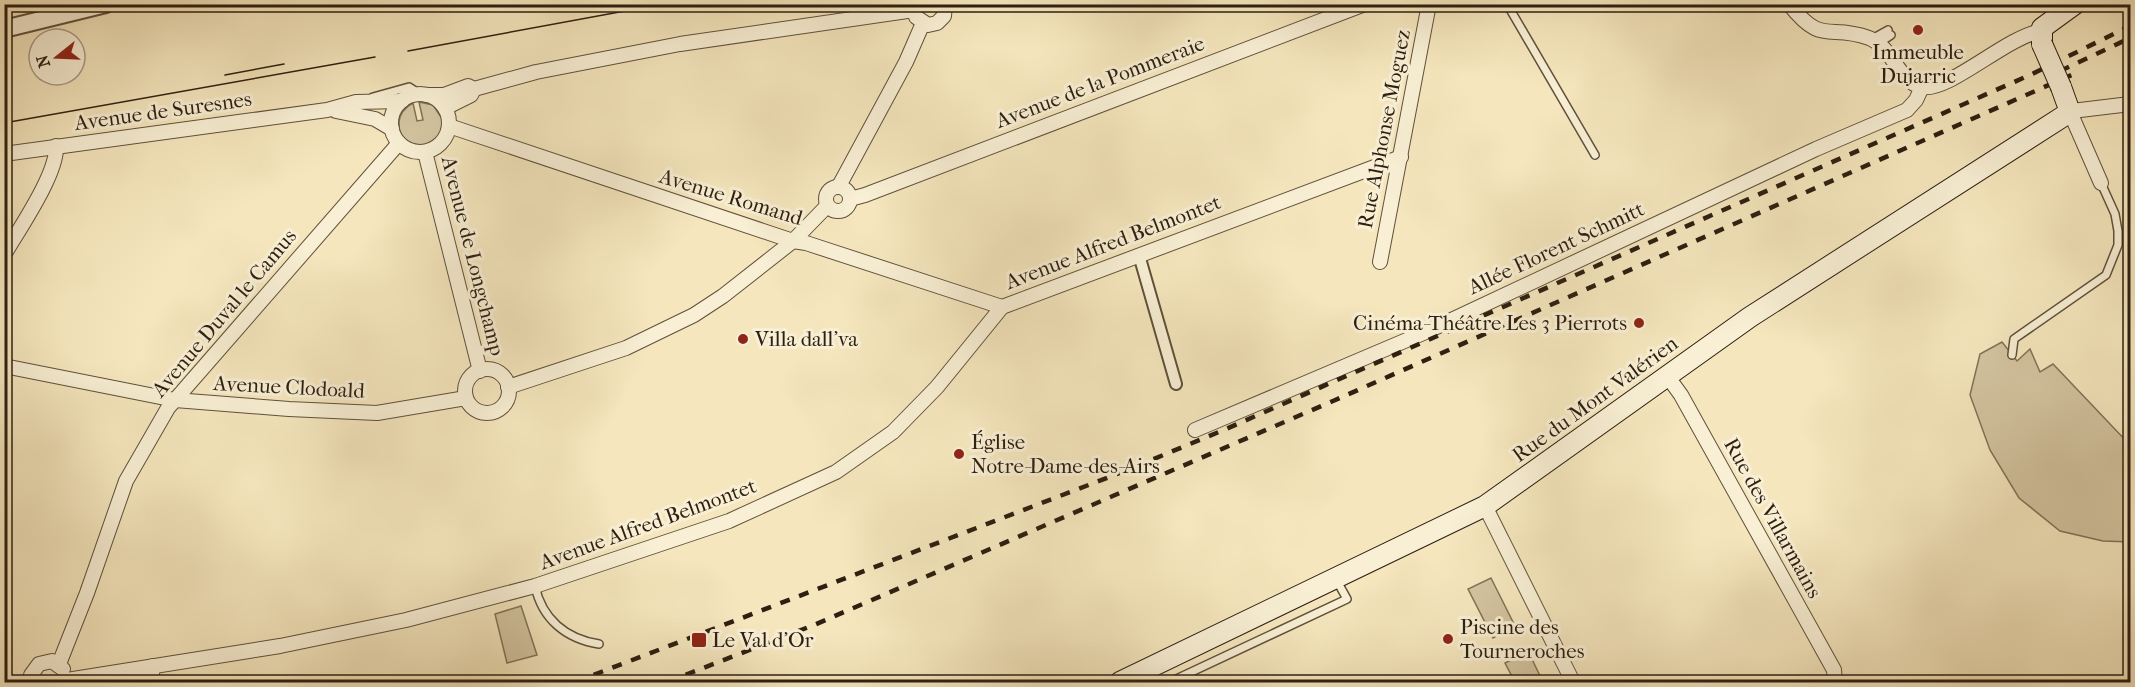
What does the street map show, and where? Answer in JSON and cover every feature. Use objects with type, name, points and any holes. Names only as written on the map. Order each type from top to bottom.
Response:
[{"type":"main road","points":[[2071,112],[2042,37],[2075,4]]},
{"type":"main road","name":"Rue du Mont Valérien","points":[[1120,682],[1154,676],[1336,579],[1485,506],[1750,317],[2071,112]]},
{"type":"street","points":[[4,29],[106,4]]},
{"type":"street","name":"Avenue de la Pommeraie","points":[[850,199],[1365,4]]},
{"type":"street","name":"Rue Alphonse Moguez","points":[[1380,262],[1429,4]]},
{"type":"street","points":[[1789,4],[1812,29],[1859,35],[1876,41],[1888,51],[1905,75],[1922,87],[1942,86],[2025,34],[2042,37]]},
{"type":"street","points":[[423,94],[437,99],[445,108],[449,126],[441,143],[425,152],[415,152],[399,143],[392,129],[392,118],[402,101],[423,94],[444,95],[468,86],[474,89],[536,72],[680,44],[914,7],[916,18],[923,24],[932,25],[941,20],[950,5]]},
{"type":"street","points":[[508,387],[626,348],[686,319],[723,296],[793,242],[827,206],[826,194],[830,189],[838,186],[906,62],[923,24]]},
{"type":"street","name":"Allée Florent Schmitt","points":[[1195,430],[1428,331],[1816,149],[1907,110],[1916,100],[1922,87]]},
{"type":"street","points":[[445,108],[462,101],[471,95],[474,89]]},
{"type":"street","name":"Avenue de Suresnes","points":[[4,154],[327,110],[356,102],[402,101]]},
{"type":"street","points":[[2101,183],[2071,112],[2130,104]]},
{"type":"street","name":"Avenue de Suresnes","points":[[327,110],[375,119],[392,129]]},
{"type":"street","name":"Avenue Romand","points":[[449,126],[793,242],[806,243],[1002,307]]},
{"type":"street","name":"Avenue Duval le Camus","points":[[59,664],[87,593],[126,481],[175,400],[399,143]]},
{"type":"street","points":[[4,255],[51,172],[57,156],[56,146]]},
{"type":"street","name":"Avenue de Longchamp","points":[[425,152],[480,371]]},
{"type":"street","name":"Avenue Alfred Belmontet","points":[[67,681],[280,646],[406,620],[535,586],[729,521],[836,472],[892,432],[937,387],[1002,307],[1401,157]]},
{"type":"street","points":[[827,206],[840,211],[847,207],[850,199],[845,189],[838,186]]},
{"type":"street","points":[[1139,255],[1176,384]]},
{"type":"street","name":"Avenue Clodoald","points":[[4,366],[175,400],[289,409],[377,413],[466,398]]},
{"type":"street","points":[[480,371],[495,372],[502,376],[508,387],[508,396],[503,406],[491,413],[474,409],[466,398],[466,384],[480,371]]},
{"type":"street","name":"Rue des Villarmains","points":[[1668,377],[1681,395],[1834,676]]},
{"type":"street","points":[[1485,506],[1572,682]]},
{"type":"street","points":[[31,682],[31,675],[39,664],[45,661],[59,664],[65,671],[67,681]]},
{"type":"street","points":[[151,682],[153,666]]},
{"type":"street","points":[[1834,676],[1849,682]]},
{"type":"lane","points":[[1508,4],[1595,155]]},
{"type":"lane","points":[[1876,41],[1890,32]]},
{"type":"lane","name":"Avenue de Suresnes","points":[[356,102],[409,87],[423,94]]},
{"type":"lane","points":[[2012,355],[2014,339],[2106,275],[2118,245],[2118,231],[2115,214],[2101,183]]},
{"type":"lane","points":[[1170,682],[1347,599],[1336,579]]},
{"type":"lane","points":[[535,586],[538,602],[557,627],[583,642],[599,644]]},
{"type":"shaded area","points":[[419,102],[433,105],[443,120],[440,135],[425,146],[409,143],[399,127],[400,116],[413,103],[417,121],[423,120]]},
{"type":"shaded area","points":[[2002,342],[2017,361],[2030,349],[2040,372],[2053,364],[2130,445],[2130,542],[2103,541],[2060,531],[2019,498],[1990,450],[1970,395],[1980,354]]},
{"type":"shaded area","points":[[1491,578],[1515,626],[1493,638],[1468,589]]},
{"type":"shaded area","points":[[521,606],[537,655],[507,663],[495,614]]},
{"type":"shaded area","points":[[1528,651],[1543,682],[1515,682],[1505,663]]},
{"type":"tram line","points":[[408,51],[663,4]]},
{"type":"tram line","points":[[4,123],[375,57]]},
{"type":"tram line","points":[[225,75],[284,64]]},
{"type":"railway","points":[[575,682],[1125,471],[1226,429],[2030,75],[2130,26]]},
{"type":"railway","points":[[2060,71],[2130,38]]},
{"type":"railway","points":[[667,682],[814,625],[1333,401],[2076,73]]},
{"type":"place","name":"Immeuble Dujarric","points":[[1918,30]]},
{"type":"place","name":"Cinéma-Théâtre Les 3 Pierrots","points":[[1639,323]]},
{"type":"place","name":"Villa dall’va","points":[[743,339]]},
{"type":"place","name":"Église Notre-Dame-des-Airs","points":[[959,454]]},
{"type":"place","name":"Piscine des Tourneroches","points":[[1448,639]]},
{"type":"place","name":"Le Val d'Or","points":[[699,640]]}]
